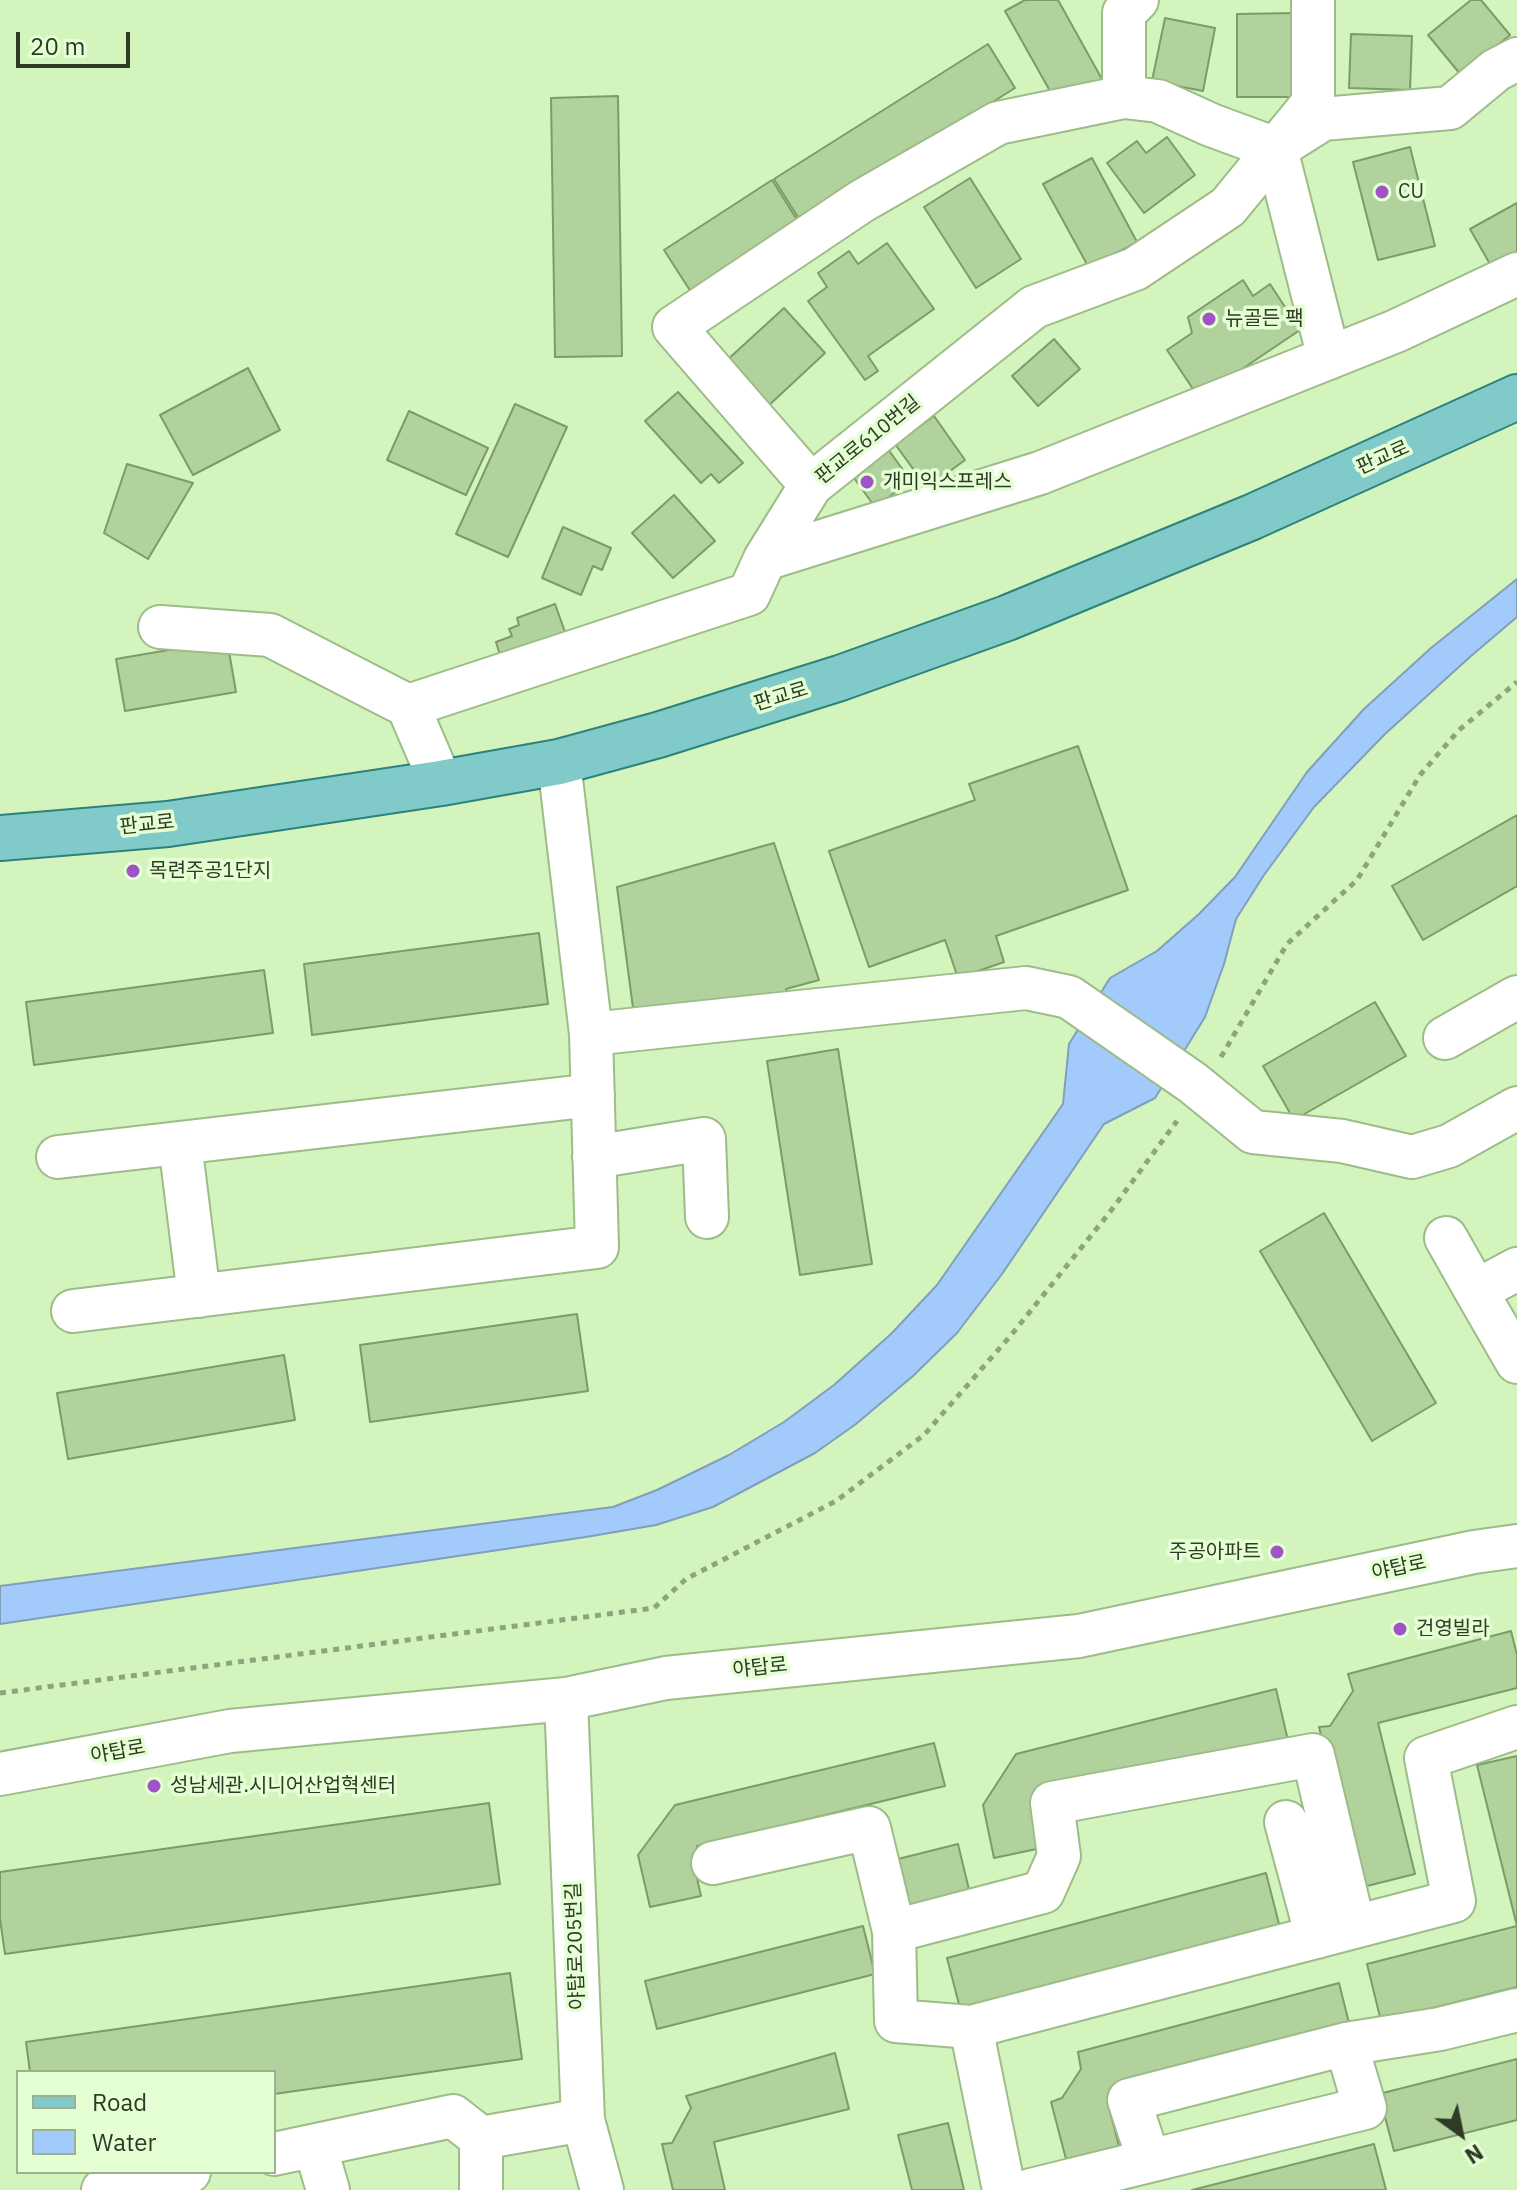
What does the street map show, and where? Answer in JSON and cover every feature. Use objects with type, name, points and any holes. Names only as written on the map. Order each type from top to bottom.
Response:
[{"type":"main road","name":"판교로","points":[[0,838],[168,824],[441,783],[559,762],[658,735],[840,678],[1007,618],[1252,517],[1517,397]]},
{"type":"street","points":[[1124,97],[1124,13],[1137,0]]},
{"type":"street","name":"판교로610번길","points":[[408,706],[749,594],[765,559],[811,485],[1034,307],[1135,269],[1228,207],[1313,103],[1313,0]]},
{"type":"street","name":"판교로610번길","points":[[1276,149],[1323,119],[1450,108],[1496,70],[1517,59]]},
{"type":"street","points":[[811,485],[674,327],[862,201],[998,123],[1124,97],[1158,101],[1276,149],[1329,358]]},
{"type":"street","points":[[765,559],[1040,473],[1396,331],[1517,274]]},
{"type":"street","points":[[160,627],[270,635],[408,706],[441,783]]},
{"type":"street","points":[[73,1311],[597,1247],[591,1034],[559,762]]},
{"type":"street","points":[[591,1034],[1026,988],[1069,997],[1197,1087],[1253,1132],[1342,1141],[1412,1157],[1449,1146],[1517,1108]]},
{"type":"street","points":[[1445,1038],[1517,997]]},
{"type":"street","points":[[58,1157],[593,1095]]},
{"type":"street","points":[[594,1157],[704,1139],[707,1217]]},
{"type":"street","points":[[180,1143],[199,1296]]},
{"type":"street","points":[[1446,1238],[1517,1362]]},
{"type":"street","points":[[1476,1291],[1517,1269]]},
{"type":"street","name":"야탑로","points":[[0,1774],[230,1731],[566,1699],[666,1678],[1079,1636],[1474,1552],[1517,1546]]},
{"type":"street","name":"야탑로205번길","points":[[566,1699],[583,2120],[602,2190]]},
{"type":"street","points":[[713,1863],[869,1828],[894,1931],[896,2021],[971,2027],[1454,1901],[1426,1758],[1517,1727]]},
{"type":"street","points":[[894,1931],[1043,1892],[1059,1856],[1052,1803],[1313,1755],[1336,1932]]},
{"type":"street","points":[[1286,1822],[1336,1932]]},
{"type":"street","points":[[1149,2161],[1129,2100],[1346,2044],[1440,2029],[1517,2010]]},
{"type":"street","points":[[971,2027],[1004,2190]]},
{"type":"street","points":[[1031,2190],[1365,2108],[1346,2044]]},
{"type":"street","points":[[276,2154],[453,2116],[481,2138],[583,2120]]},
{"type":"street","points":[[481,2138],[481,2190]]},
{"type":"street","points":[[315,2146],[328,2190]]},
{"type":"street","points":[[103,2190],[179,2174]]},
{"type":"path","points":[[0,1693],[654,1608],[686,1579],[836,1501],[924,1435],[1012,1334],[1110,1212],[1162,1139],[1235,1031],[1287,944],[1357,880],[1420,775],[1459,730],[1517,682]]},
{"type":"water","points":[[1517,579],[1517,617],[1385,734],[1314,807],[1264,875],[1236,919],[1205,1017],[1155,1098],[1104,1124],[1002,1274],[957,1333],[913,1376],[856,1424],[815,1453],[713,1507],[656,1525],[0,1624],[0,1586],[613,1507],[657,1490],[729,1455],[784,1422],[834,1385],[892,1333],[937,1285],[1063,1104],[1069,1044],[1110,978],[1157,951],[1199,914],[1235,877],[1307,772],[1364,709],[1431,648]]},
{"type":"building","points":[[1025,0],[1058,0],[1103,81],[1059,107],[1005,11]]},
{"type":"building","points":[[1471,0],[1481,0],[1510,35],[1461,75],[1428,35]]},
{"type":"building","points":[[1295,13],[1296,97],[1237,97],[1237,14]]},
{"type":"building","points":[[1165,18],[1215,28],[1203,91],[1152,81]]},
{"type":"building","points":[[1351,34],[1412,36],[1410,90],[1349,88]]},
{"type":"building","points":[[988,44],[1015,88],[801,222],[774,179]]},
{"type":"building","points":[[618,96],[622,356],[555,357],[551,98]]},
{"type":"building","points":[[1167,137],[1195,175],[1144,213],[1107,163],[1137,141],[1146,153]]},
{"type":"building","points":[[1410,147],[1435,246],[1378,260],[1353,162]]},
{"type":"building","points":[[1092,158],[1137,242],[1089,268],[1043,184]]},
{"type":"building","points":[[970,178],[1021,259],[976,288],[924,207]]},
{"type":"building","points":[[772,180],[799,223],[691,292],[664,250]]},
{"type":"building","points":[[1517,203],[1517,270],[1499,280],[1470,229]]},
{"type":"building","points":[[887,243],[934,309],[868,356],[878,371],[865,380],[808,301],[827,287],[818,273],[849,251],[858,264]]},
{"type":"building","points":[[1243,280],[1253,296],[1270,284],[1300,330],[1199,398],[1167,350],[1192,333],[1188,317]]},
{"type":"building","points":[[784,308],[825,353],[766,408],[725,362]]},
{"type":"building","points":[[1054,339],[1080,369],[1038,406],[1012,376]]},
{"type":"building","points":[[248,368],[280,430],[193,475],[160,415]]},
{"type":"building","points":[[678,392],[743,463],[719,483],[711,474],[701,483],[645,421]]},
{"type":"building","points":[[515,404],[567,427],[508,557],[456,534]]},
{"type":"building","points":[[409,411],[488,448],[466,495],[387,460]]},
{"type":"building","points":[[934,416],[965,460],[927,488],[895,444]]},
{"type":"building","points":[[885,445],[911,481],[875,507],[849,471]]},
{"type":"building","points":[[127,464],[193,483],[148,559],[104,533]]},
{"type":"building","points":[[674,495],[715,541],[673,578],[632,533]]},
{"type":"building","points":[[563,527],[611,548],[602,570],[593,566],[581,595],[542,578]]},
{"type":"building","points":[[555,604],[565,632],[500,655],[496,642],[512,636],[509,629],[519,625],[517,618]]},
{"type":"building","points":[[227,640],[236,692],[125,711],[116,659]]},
{"type":"building","points":[[1078,746],[1128,890],[996,936],[1004,962],[958,978],[945,940],[869,967],[829,851],[975,800],[969,784]]},
{"type":"building","points":[[1517,815],[1517,886],[1423,940],[1392,886]]},
{"type":"building","points":[[774,843],[819,980],[786,989],[791,1008],[635,1023],[617,887]]},
{"type":"building","points":[[539,933],[548,1004],[312,1035],[304,964]]},
{"type":"building","points":[[264,970],[273,1033],[34,1065],[26,1002]]},
{"type":"building","points":[[1375,1002],[1406,1056],[1294,1120],[1263,1066]]},
{"type":"building","points":[[838,1049],[872,1264],[800,1275],[767,1061]]},
{"type":"building","points":[[1324,1213],[1436,1403],[1372,1441],[1260,1251]]},
{"type":"building","points":[[577,1314],[588,1391],[370,1422],[360,1345]]},
{"type":"building","points":[[284,1355],[295,1420],[68,1459],[57,1393]]},
{"type":"building","points":[[1511,1631],[1517,1655],[1517,1688],[1378,1723],[1415,1874],[1359,1888],[1319,1727],[1330,1726],[1353,1691],[1348,1674]]},
{"type":"building","points":[[1276,1689],[1289,1745],[1044,1800],[1046,1847],[994,1858],[983,1805],[1016,1754]]},
{"type":"building","points":[[934,1743],[945,1786],[697,1846],[694,1865],[701,1896],[650,1907],[638,1855],[675,1805]]},
{"type":"building","points":[[1517,1756],[1517,1926],[1477,1765]]},
{"type":"building","points":[[489,1803],[500,1884],[5,1954],[0,1919],[0,1872]]},
{"type":"building","points":[[958,1844],[972,1902],[913,1917],[898,1859]]},
{"type":"building","points":[[1266,1873],[1280,1928],[961,2012],[947,1958]]},
{"type":"building","points":[[863,1926],[875,1974],[657,2029],[645,1981]]},
{"type":"building","points":[[1517,1926],[1517,1987],[1381,2021],[1367,1964]]},
{"type":"building","points":[[510,1973],[522,2059],[276,2094],[276,2070],[30,2070],[26,2042]]},
{"type":"building","points":[[1339,1983],[1353,2039],[1107,2100],[1119,2146],[1066,2159],[1051,2102],[1062,2098],[1081,2069],[1078,2052]]},
{"type":"building","points":[[835,2053],[849,2109],[714,2142],[725,2190],[673,2190],[662,2144],[672,2143],[691,2108],[686,2096]]},
{"type":"building","points":[[1517,2059],[1517,2120],[1394,2151],[1379,2094]]},
{"type":"building","points":[[948,2123],[964,2190],[912,2190],[898,2135]]},
{"type":"building","points":[[1374,2144],[1386,2190],[1192,2190]]},
{"type":"place","name":"CU","points":[[1382,192]]},
{"type":"place","name":"뉴골든 팩","points":[[1209,319]]},
{"type":"place","name":"개미익스프레스","points":[[867,482]]},
{"type":"place","name":"목련주공1단지","points":[[133,871]]},
{"type":"place","name":"주공아파트","points":[[1277,1552]]},
{"type":"place","name":"건영빌라","points":[[1400,1629]]},
{"type":"place","name":"성남세관.시니어산업혁센터","points":[[154,1786]]}]
